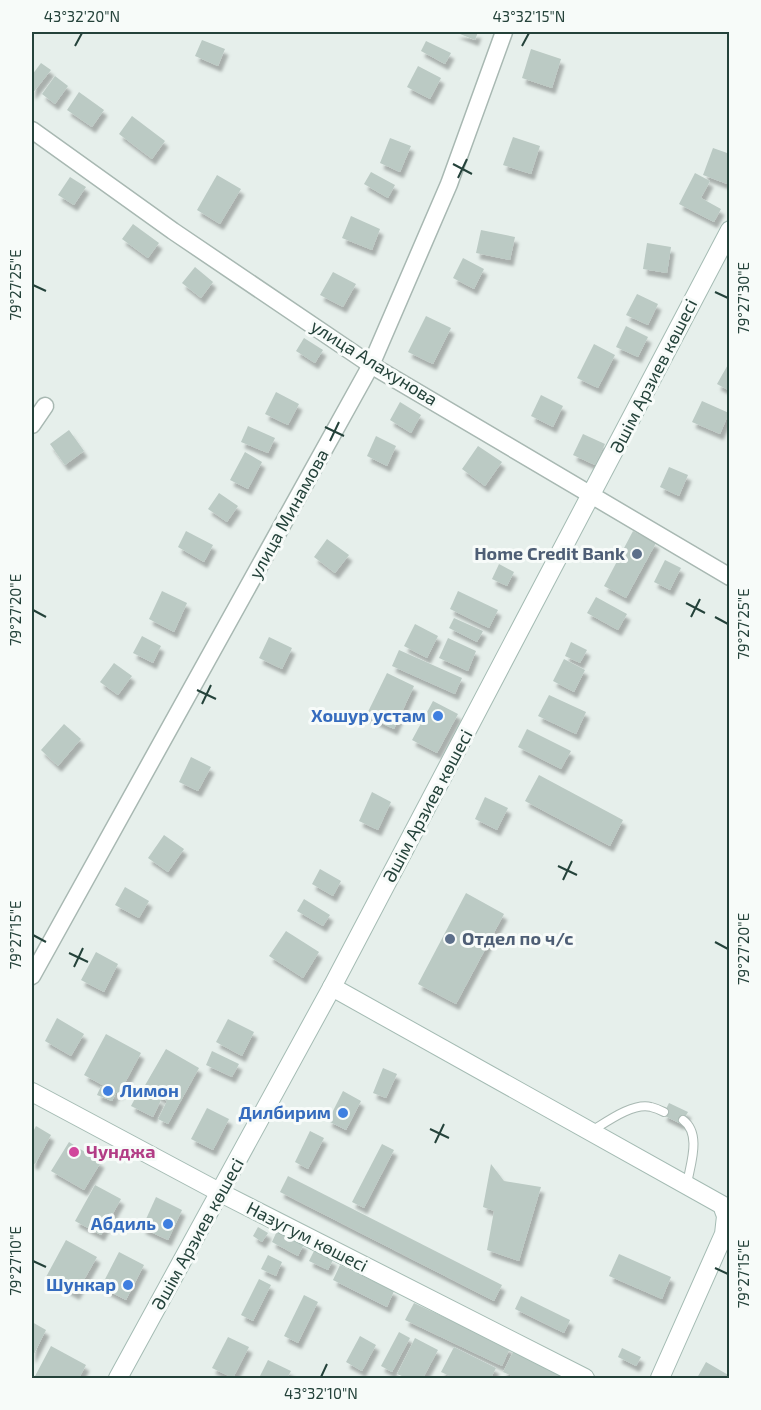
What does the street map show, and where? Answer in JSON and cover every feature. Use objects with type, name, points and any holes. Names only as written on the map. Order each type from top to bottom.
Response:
[{"type":"main road","name":"Әшім Арзиев көшесі","points":[[118,1378],[332,987],[729,230]]},
{"type":"main road","points":[[332,987],[722,1205],[726,1216],[727,1236],[660,1378]]},
{"type":"main road","name":"Назугум көшесі","points":[[32,1093],[221,1193],[585,1378]]},
{"type":"street","name":"улица Минамова","points":[[32,976],[372,365],[449,184],[504,32]]},
{"type":"street","name":"улица Алахунова","points":[[32,130],[173,231],[372,365],[729,577]]},
{"type":"street","points":[[32,425],[45,406]]},
{"type":"lane","points":[[590,1132],[624,1112],[640,1107],[651,1107],[664,1112]]},
{"type":"lane","points":[[683,1120],[692,1130],[694,1142],[687,1185]]},
{"type":"building","points":[[455,32],[478,32],[475,40]]},
{"type":"building","points":[[202,40],[225,49],[218,66],[195,56]]},
{"type":"building","points":[[426,41],[451,53],[445,64],[421,51]]},
{"type":"building","points":[[531,49],[561,59],[552,88],[522,78]]},
{"type":"building","points":[[41,63],[51,70],[32,94],[32,75]]},
{"type":"building","points":[[418,66],[441,78],[430,99],[407,87]]},
{"type":"building","points":[[55,76],[68,86],[55,104],[42,94]]},
{"type":"building","points":[[79,92],[104,110],[92,127],[67,110]]},
{"type":"building","points":[[132,116],[165,141],[152,159],[119,134]]},
{"type":"building","points":[[513,137],[540,146],[531,174],[503,165]]},
{"type":"building","points":[[390,138],[411,146],[400,172],[380,163]]},
{"type":"building","points":[[713,148],[730,154],[730,185],[703,175]]},
{"type":"building","points":[[371,172],[395,185],[388,198],[364,184]]},
{"type":"building","points":[[695,173],[710,181],[701,198],[721,209],[714,222],[679,204]]},
{"type":"building","points":[[217,175],[241,189],[220,224],[197,210]]},
{"type":"building","points":[[70,177],[86,187],[74,205],[58,195]]},
{"type":"building","points":[[351,216],[380,229],[372,250],[342,238]]},
{"type":"building","points":[[133,224],[159,243],[148,258],[122,239]]},
{"type":"building","points":[[481,230],[515,237],[510,260],[476,253]]},
{"type":"building","points":[[647,243],[671,247],[667,273],[643,269]]},
{"type":"building","points":[[463,258],[484,269],[474,289],[453,278]]},
{"type":"building","points":[[195,267],[213,282],[201,298],[182,283]]},
{"type":"building","points":[[333,272],[356,284],[343,307],[320,295]]},
{"type":"building","points":[[637,294],[658,304],[648,325],[626,315]]},
{"type":"building","points":[[426,316],[451,328],[433,364],[408,352]]},
{"type":"building","points":[[626,326],[648,337],[638,357],[616,347]]},
{"type":"building","points":[[304,338],[323,350],[315,363],[296,351]]},
{"type":"building","points":[[594,344],[615,355],[598,388],[577,378]]},
{"type":"building","points":[[730,361],[730,391],[717,384]]},
{"type":"building","points":[[276,392],[299,404],[288,425],[265,414]]},
{"type":"building","points":[[541,395],[563,406],[553,427],[531,416]]},
{"type":"building","points":[[702,401],[729,413],[720,434],[692,422]]},
{"type":"building","points":[[400,402],[421,415],[411,433],[390,420]]},
{"type":"building","points":[[248,426],[275,438],[268,453],[241,442]]},
{"type":"building","points":[[69,430],[84,451],[65,465],[50,444]]},
{"type":"building","points":[[583,434],[605,444],[595,465],[573,455]]},
{"type":"building","points":[[376,436],[396,446],[387,466],[367,456]]},
{"type":"building","points":[[478,446],[502,462],[485,486],[462,469]]},
{"type":"building","points":[[245,452],[262,462],[248,489],[230,480]]},
{"type":"building","points":[[669,467],[688,475],[679,496],[660,487]]},
{"type":"building","points":[[219,493],[238,506],[227,522],[208,509]]},
{"type":"building","points":[[186,531],[213,545],[204,562],[178,547]]},
{"type":"building","points":[[633,531],[656,543],[626,598],[604,586]]},
{"type":"building","points":[[327,539],[349,555],[335,573],[314,557]]},
{"type":"building","points":[[665,560],[681,568],[670,590],[654,582]]},
{"type":"building","points":[[499,564],[514,572],[507,586],[492,579]]},
{"type":"building","points":[[162,591],[187,603],[174,632],[149,619]]},
{"type":"building","points":[[458,591],[498,610],[489,628],[450,609]]},
{"type":"building","points":[[596,597],[627,614],[618,630],[587,613]]},
{"type":"building","points":[[454,618],[483,631],[477,642],[449,628]]},
{"type":"building","points":[[415,624],[438,636],[427,658],[404,646]]},
{"type":"building","points":[[142,636],[161,646],[153,663],[133,653]]},
{"type":"building","points":[[269,637],[292,648],[282,669],[259,658]]},
{"type":"building","points":[[448,638],[476,651],[468,671],[439,658]]},
{"type":"building","points":[[571,642],[587,650],[580,663],[565,656]]},
{"type":"building","points":[[399,650],[462,678],[455,694],[392,666]]},
{"type":"building","points":[[564,659],[585,670],[574,692],[553,681]]},
{"type":"building","points":[[114,663],[132,676],[118,695],[100,682]]},
{"type":"building","points":[[387,673],[414,686],[394,729],[366,716]]},
{"type":"building","points":[[549,695],[586,712],[576,734],[538,716]]},
{"type":"building","points":[[433,701],[458,714],[437,753],[412,740]]},
{"type":"building","points":[[64,724],[81,739],[58,766],[41,750]]},
{"type":"building","points":[[527,729],[571,751],[561,769],[518,747]]},
{"type":"building","points":[[191,757],[211,767],[198,791],[179,782]]},
{"type":"building","points":[[539,775],[623,820],[610,846],[525,801]]},
{"type":"building","points":[[372,792],[391,802],[378,830],[359,821]]},
{"type":"building","points":[[485,797],[508,808],[497,830],[475,819]]},
{"type":"building","points":[[164,835],[184,849],[168,872],[148,858]]},
{"type":"building","points":[[320,869],[341,881],[333,896],[312,884]]},
{"type":"building","points":[[125,887],[149,901],[139,918],[115,905]]},
{"type":"building","points":[[466,893],[504,914],[456,1004],[418,984]]},
{"type":"building","points":[[304,899],[330,915],[323,926],[297,911]]},
{"type":"building","points":[[286,931],[319,952],[303,978],[269,956]]},
{"type":"building","points":[[96,952],[118,964],[104,992],[81,980]]},
{"type":"building","points":[[57,1018],[84,1034],[71,1056],[45,1041]]},
{"type":"building","points":[[228,1019],[254,1032],[242,1056],[216,1042]]},
{"type":"building","points":[[106,1034],[141,1053],[119,1094],[84,1075]]},
{"type":"building","points":[[166,1049],[199,1068],[168,1124],[158,1119],[167,1101],[144,1087]]},
{"type":"building","points":[[212,1051],[239,1064],[232,1077],[206,1065]]},
{"type":"building","points":[[383,1068],[397,1074],[386,1098],[373,1093]]},
{"type":"building","points":[[101,1086],[116,1093],[112,1101],[97,1095]]},
{"type":"building","points":[[140,1089],[161,1100],[153,1117],[131,1106]]},
{"type":"building","points":[[343,1091],[361,1101],[346,1130],[328,1121]]},
{"type":"building","points":[[669,1103],[688,1112],[681,1124],[663,1115]]},
{"type":"building","points":[[207,1108],[229,1119],[213,1150],[191,1139]]},
{"type":"building","points":[[36,1126],[51,1135],[35,1164],[32,1163],[32,1134]]},
{"type":"building","points":[[310,1131],[324,1138],[308,1169],[295,1162]]},
{"type":"building","points":[[69,1142],[101,1162],[84,1190],[51,1171]]},
{"type":"building","points":[[382,1144],[394,1150],[364,1208],[352,1202]]},
{"type":"building","points":[[491,1164],[504,1181],[541,1187],[519,1261],[487,1250],[494,1211],[483,1207]]},
{"type":"building","points":[[288,1176],[502,1285],[494,1301],[280,1192]]},
{"type":"building","points":[[95,1185],[121,1199],[101,1235],[75,1221]]},
{"type":"building","points":[[156,1197],[182,1210],[168,1240],[142,1228]]},
{"type":"building","points":[[258,1227],[268,1233],[262,1242],[253,1236]]},
{"type":"building","points":[[277,1231],[304,1244],[298,1256],[272,1242]]},
{"type":"building","points":[[66,1240],[97,1257],[76,1294],[46,1277]]},
{"type":"building","points":[[314,1251],[333,1260],[328,1270],[309,1261]]},
{"type":"building","points":[[119,1252],[144,1265],[126,1300],[101,1287]]},
{"type":"building","points":[[619,1254],[671,1277],[662,1299],[609,1276]]},
{"type":"building","points":[[268,1255],[282,1262],[276,1276],[261,1269]]},
{"type":"building","points":[[340,1265],[394,1291],[387,1307],[333,1280]]},
{"type":"building","points":[[259,1279],[271,1285],[253,1321],[241,1315]]},
{"type":"building","points":[[304,1295],[318,1302],[298,1343],[284,1336]]},
{"type":"building","points":[[521,1296],[570,1320],[564,1333],[515,1309]]},
{"type":"building","points":[[414,1303],[510,1348],[502,1366],[405,1320]]},
{"type":"building","points":[[32,1322],[46,1330],[32,1358]]},
{"type":"building","points":[[399,1332],[410,1338],[392,1372],[381,1366]]},
{"type":"building","points":[[360,1336],[376,1345],[362,1371],[346,1362]]},
{"type":"building","points":[[228,1337],[249,1347],[233,1378],[212,1368]]},
{"type":"building","points":[[415,1338],[438,1350],[423,1378],[407,1378],[397,1374]]},
{"type":"building","points":[[51,1346],[86,1365],[79,1378],[34,1378]]},
{"type":"building","points":[[454,1347],[496,1368],[491,1378],[454,1378],[441,1372]]},
{"type":"building","points":[[622,1348],[641,1357],[636,1366],[618,1357]]},
{"type":"building","points":[[513,1352],[568,1378],[517,1378],[503,1372]]},
{"type":"building","points":[[268,1360],[291,1371],[287,1378],[260,1376]]},
{"type":"building","points":[[706,1362],[730,1376],[730,1378],[697,1378]]},
{"type":"place","name":"Home Credit Bank","points":[[637,554]]},
{"type":"place","name":"Хошур устам","points":[[438,716]]},
{"type":"place","name":"Отдел по ч/с","points":[[450,939]]},
{"type":"place","name":"Лимон","points":[[108,1091]]},
{"type":"place","name":"Дилбирим","points":[[343,1113]]},
{"type":"place","name":"Чунджа","points":[[74,1152]]},
{"type":"place","name":"Абдиль","points":[[168,1224]]},
{"type":"place","name":"Шункар","points":[[128,1285]]}]
